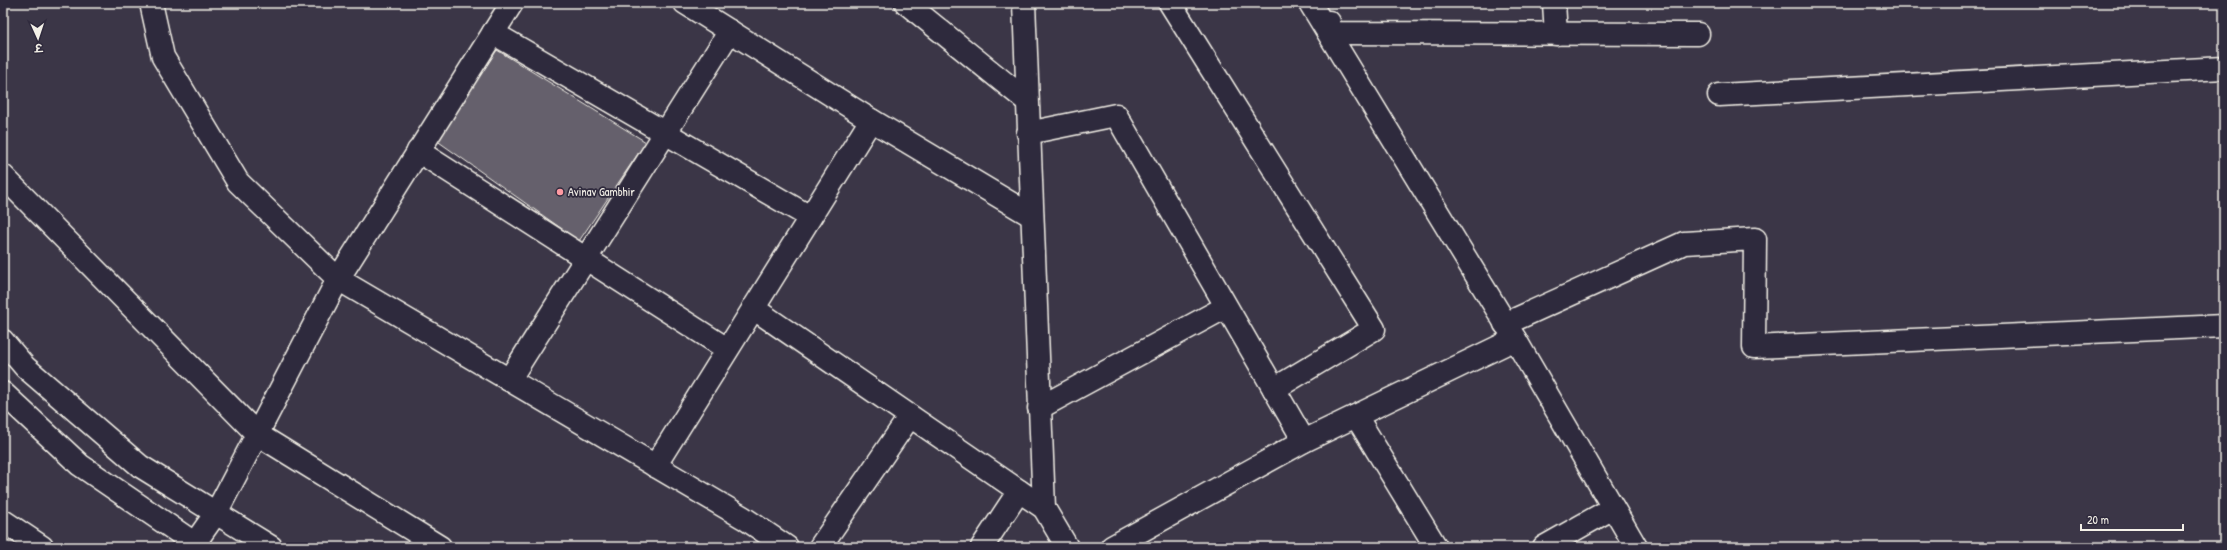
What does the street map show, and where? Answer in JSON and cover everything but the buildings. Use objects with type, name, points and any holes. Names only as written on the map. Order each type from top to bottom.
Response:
[{"type":"street","points":[[151,3],[163,57],[238,182],[338,279],[744,518],[787,547]]},
{"type":"street","points":[[3,392],[80,465],[196,546],[216,513],[338,279],[512,3]]},
{"type":"street","points":[[685,3],[870,120],[1032,216]]},
{"type":"street","points":[[906,3],[1027,101]]},
{"type":"street","points":[[1024,3],[1044,508]]},
{"type":"street","points":[[1170,3],[1374,329],[1274,389]]},
{"type":"street","points":[[1310,3],[1510,332],[1636,547]]},
{"type":"street","points":[[1328,3],[1329,33]]},
{"type":"street","points":[[1554,3],[1556,34]]},
{"type":"street","points":[[509,380],[730,31]]},
{"type":"street","points":[[493,33],[810,217]]},
{"type":"street","points":[[1329,33],[1698,34]]},
{"type":"street","points":[[1719,95],[2224,68]]},
{"type":"street","points":[[1028,133],[1116,115],[1304,441]]},
{"type":"street","points":[[655,466],[870,120]]},
{"type":"street","points":[[418,151],[727,349]]},
{"type":"street","points":[[3,176],[257,434],[440,547]]},
{"type":"street","points":[[1112,547],[1304,441],[1356,416],[1510,332],[1684,243],[1755,239],[1754,347],[2224,326]]},
{"type":"street","points":[[1039,408],[1226,307]]},
{"type":"street","points":[[753,308],[1044,508],[1067,547]]},
{"type":"street","points":[[3,341],[25,368],[140,466],[271,547]]},
{"type":"street","points":[[820,547],[910,416]]},
{"type":"street","points":[[1356,416],[1436,547]]},
{"type":"street","points":[[982,547],[1019,491]]},
{"type":"street","points":[[1544,547],[1613,508]]},
{"type":"street","points":[[3,521],[42,547]]},
{"type":"place","name":"Avinav Gambhir","points":[[560,192]]}]
